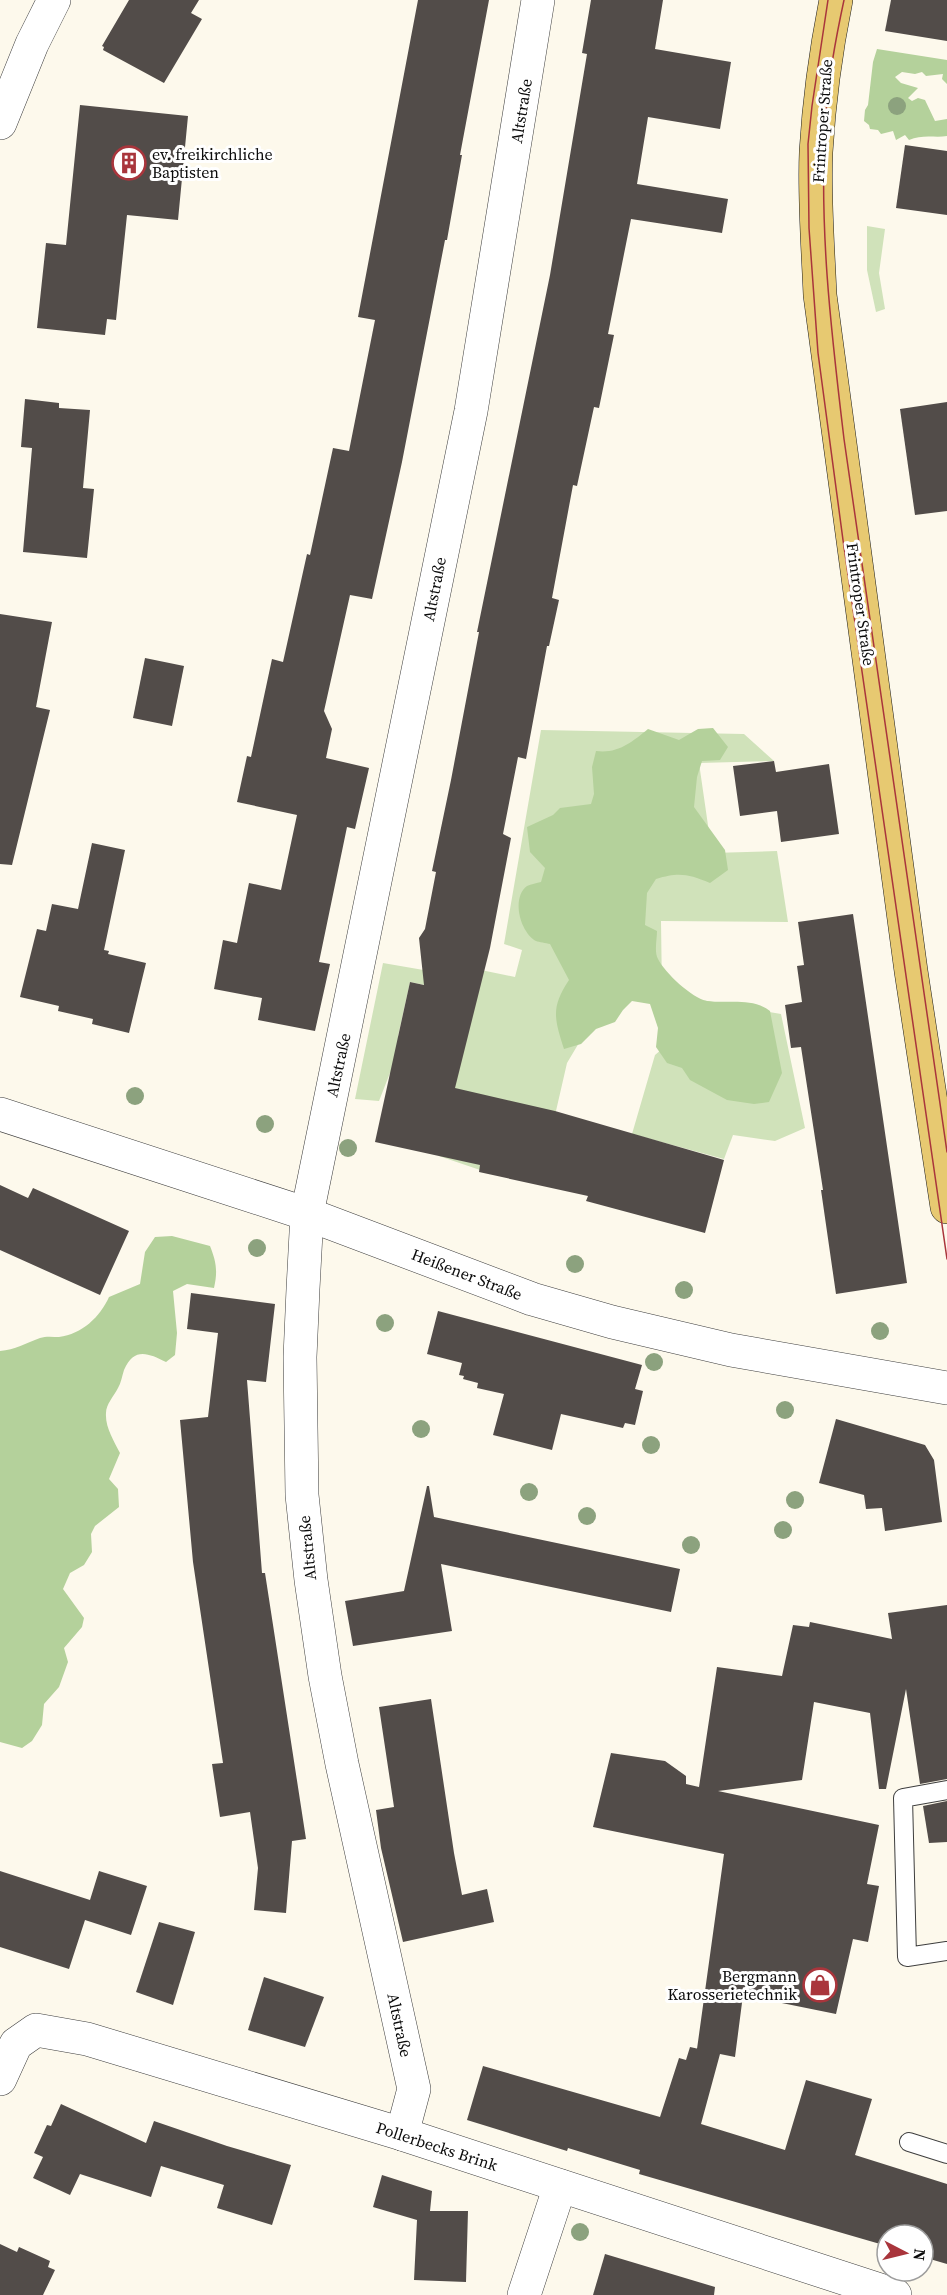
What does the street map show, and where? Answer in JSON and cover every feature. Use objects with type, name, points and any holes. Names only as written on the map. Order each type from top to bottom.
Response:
[{"type":"main road","name":"Frintroper Straße","points":[[836,0],[825,63],[817,136],[820,295],[911,971],[947,1207]]},
{"type":"street","points":[[0,123],[32,44],[54,0]]},
{"type":"street","name":"Altstraße","points":[[402,2134],[414,2089],[325,1676],[302,1495],[300,1357],[307,1214],[471,411],[538,0]]},
{"type":"street","name":"Heißener Straße","points":[[0,1114],[307,1214],[532,1299],[675,1338],[797,1363],[947,1388]]},
{"type":"street","name":"Pollerbecks Brink","points":[[0,2079],[16,2044],[36,2030],[87,2039],[402,2134],[895,2295]]},
{"type":"street","points":[[524,2295],[560,2186]]},
{"type":"lane","points":[[947,1790],[903,1798],[907,1957],[947,1951]]},
{"type":"lane","points":[[909,2142],[947,2154]]},
{"type":"green space","points":[[877,49],[947,60],[947,84],[942,79],[943,74],[926,76],[922,72],[915,74],[902,72],[895,77],[901,83],[918,88],[908,98],[912,101],[918,98],[925,100],[935,121],[947,119],[947,136],[919,137],[909,140],[905,135],[896,140],[893,131],[881,134],[878,130],[870,129],[864,121]]},
{"type":"green space","points":[[867,226],[885,229],[879,273],[885,309],[876,312],[867,270]]},
{"type":"green space","points":[[713,728],[728,747],[720,760],[702,761],[697,777],[694,807],[725,850],[728,870],[710,883],[683,875],[656,879],[647,893],[645,925],[657,931],[656,953],[666,971],[694,995],[707,1001],[755,1004],[770,1011],[782,1073],[769,1102],[754,1104],[727,1100],[690,1080],[682,1068],[667,1063],[656,1047],[658,1028],[650,1004],[632,1001],[615,1022],[596,1029],[581,1044],[564,1049],[556,1013],[559,998],[569,980],[550,944],[530,937],[522,923],[519,906],[522,891],[527,886],[541,882],[545,868],[530,852],[527,827],[553,815],[560,808],[591,804],[594,794],[592,767],[596,751],[618,749],[648,729],[679,740],[698,729]]},
{"type":"green space","points":[[541,730],[744,734],[774,761],[699,763],[712,853],[777,851],[788,922],[661,921],[662,993],[781,1014],[805,1128],[775,1141],[733,1135],[724,1159],[632,1134],[655,1055],[662,1049],[664,1005],[629,994],[589,1026],[567,1063],[539,1185],[552,1112],[494,1098],[483,1171],[439,1156],[455,1087],[390,1073],[379,1101],[355,1099],[383,963],[464,977],[464,993],[410,982],[398,1036],[462,1050],[481,970],[515,977],[522,950],[504,944]]},
{"type":"green space","points":[[172,1236],[210,1246],[216,1266],[214,1288],[187,1284],[173,1291],[177,1333],[175,1355],[166,1362],[153,1356],[137,1355],[132,1358],[124,1370],[119,1386],[106,1410],[108,1429],[120,1453],[109,1479],[118,1489],[119,1507],[95,1526],[91,1534],[92,1552],[84,1565],[70,1573],[63,1589],[84,1618],[82,1627],[64,1648],[68,1662],[59,1687],[44,1704],[42,1725],[32,1741],[22,1748],[0,1742],[0,1351],[16,1348],[42,1337],[67,1335],[83,1328],[101,1311],[109,1297],[140,1284],[145,1252],[155,1237]]},
{"type":"building","points":[[129,0],[199,0],[191,13],[202,19],[164,83],[103,50],[102,46]]},
{"type":"building","points":[[418,0],[489,0],[460,155],[462,155],[447,240],[445,240],[402,462],[372,599],[350,595],[324,711],[332,729],[326,758],[369,768],[355,829],[347,827],[319,962],[330,964],[315,1031],[258,1020],[262,998],[214,989],[223,940],[237,943],[249,883],[281,890],[297,815],[237,802],[247,756],[251,757],[272,659],[283,662],[307,554],[310,555],[333,448],[349,451],[375,320],[358,317]]},
{"type":"building","points":[[591,0],[663,0],[655,49],[731,62],[720,129],[648,117],[637,184],[728,199],[722,233],[631,219],[608,334],[614,335],[599,408],[594,407],[577,486],[573,485],[552,598],[559,600],[549,646],[547,646],[526,759],[518,757],[503,834],[511,838],[490,948],[455,1088],[555,1111],[724,1160],[705,1233],[586,1201],[588,1196],[479,1172],[480,1165],[375,1142],[410,982],[424,985],[419,938],[425,929],[436,872],[432,871],[479,632],[477,632],[550,275],[587,54],[582,53]]},
{"type":"building","points":[[891,0],[947,0],[947,41],[885,31]]},
{"type":"building","points":[[80,105],[188,116],[178,220],[127,215],[116,320],[107,319],[105,335],[37,328],[46,243],[66,245]]},
{"type":"building","points":[[905,145],[947,151],[947,215],[896,208]]},
{"type":"building","points":[[25,399],[59,403],[59,408],[90,410],[83,488],[94,489],[87,558],[23,552],[32,448],[21,447]]},
{"type":"building","points":[[947,402],[947,511],[915,515],[900,409]]},
{"type":"building","points":[[0,614],[52,622],[36,707],[50,710],[12,865],[0,864]]},
{"type":"building","points":[[145,658],[184,666],[172,726],[133,718]]},
{"type":"building","points":[[774,761],[776,772],[829,764],[839,834],[781,842],[777,811],[740,816],[733,766]]},
{"type":"building","points":[[92,843],[125,850],[104,950],[109,951],[108,954],[146,963],[129,1033],[92,1024],[93,1019],[58,1011],[59,1006],[20,997],[37,929],[46,931],[52,904],[78,909]]},
{"type":"building","points":[[853,914],[907,1283],[836,1294],[801,1047],[791,1048],[785,1005],[802,1002],[797,966],[804,965],[798,922]]},
{"type":"building","points":[[0,1185],[28,1198],[33,1188],[129,1231],[100,1295],[0,1250]]},
{"type":"building","points":[[191,1293],[275,1304],[266,1382],[247,1380],[262,1573],[265,1573],[306,1839],[292,1841],[286,1913],[254,1910],[258,1868],[250,1812],[220,1817],[212,1764],[223,1763],[193,1562],[180,1420],[208,1417],[218,1333],[187,1329]]},
{"type":"building","points":[[438,1311],[642,1365],[635,1389],[643,1391],[635,1425],[625,1423],[623,1428],[561,1414],[552,1450],[493,1435],[504,1394],[477,1388],[478,1383],[463,1379],[464,1376],[459,1375],[462,1363],[427,1354]]},
{"type":"building","points":[[836,1419],[925,1445],[934,1460],[942,1522],[885,1531],[882,1508],[866,1509],[864,1495],[819,1483]]},
{"type":"building","points":[[427,1486],[429,1486],[434,1517],[680,1569],[671,1612],[441,1564],[452,1631],[353,1646],[345,1601],[404,1591]]},
{"type":"building","points":[[947,1605],[947,1779],[920,1784],[906,1689],[886,1789],[879,1789],[870,1713],[814,1702],[802,1780],[718,1791],[879,1825],[867,1884],[879,1886],[868,1942],[853,1939],[836,2014],[743,1995],[735,2057],[720,2054],[701,2124],[785,2150],[806,2080],[872,2099],[855,2155],[947,2184],[947,2264],[935,2260],[935,2223],[875,2223],[875,2243],[639,2174],[640,2170],[568,2148],[567,2151],[467,2120],[483,2066],[660,2117],[679,2058],[686,2060],[690,2047],[697,2049],[724,1854],[593,1827],[611,1753],[665,1761],[686,1776],[686,1784],[699,1787],[717,1667],[782,1676],[793,1625],[809,1627],[810,1622],[892,1639],[888,1613]]},
{"type":"building","points":[[431,1699],[462,1895],[487,1889],[494,1922],[403,1942],[381,1848],[376,1810],[394,1807],[379,1707]]},
{"type":"building","points":[[947,1801],[947,1842],[929,1843],[923,1806]]},
{"type":"building","points":[[0,1871],[90,1900],[99,1871],[147,1886],[131,1935],[85,1920],[69,1969],[0,1947]]},
{"type":"building","points":[[159,1922],[195,1932],[173,2005],[136,1992]]},
{"type":"building","points":[[264,1977],[324,1997],[305,2047],[248,2030]]},
{"type":"building","points":[[61,2104],[146,2143],[154,2121],[291,2165],[272,2225],[217,2208],[224,2185],[161,2166],[151,2197],[80,2174],[70,2195],[33,2178],[43,2157],[34,2153],[47,2125],[51,2126]]},
{"type":"building","points":[[382,2175],[432,2191],[430,2211],[468,2211],[466,2282],[414,2280],[417,2220],[373,2207]]},
{"type":"building","points":[[0,2244],[17,2252],[19,2247],[50,2261],[48,2267],[55,2270],[43,2295],[0,2295]]},
{"type":"building","points":[[605,2254],[715,2287],[714,2295],[593,2295]]},
{"type":"tram line","points":[[828,0],[808,144],[809,228],[818,353],[947,1259]]},
{"type":"tram line","points":[[844,0],[829,84],[824,153],[825,235],[830,317],[844,439],[947,1152]]},
{"type":"place","name":"ev. freikirchliche Baptisten","points":[[129,163]]},
{"type":"place","name":"Bergmann Karosserietechnik","points":[[820,1985]]}]
